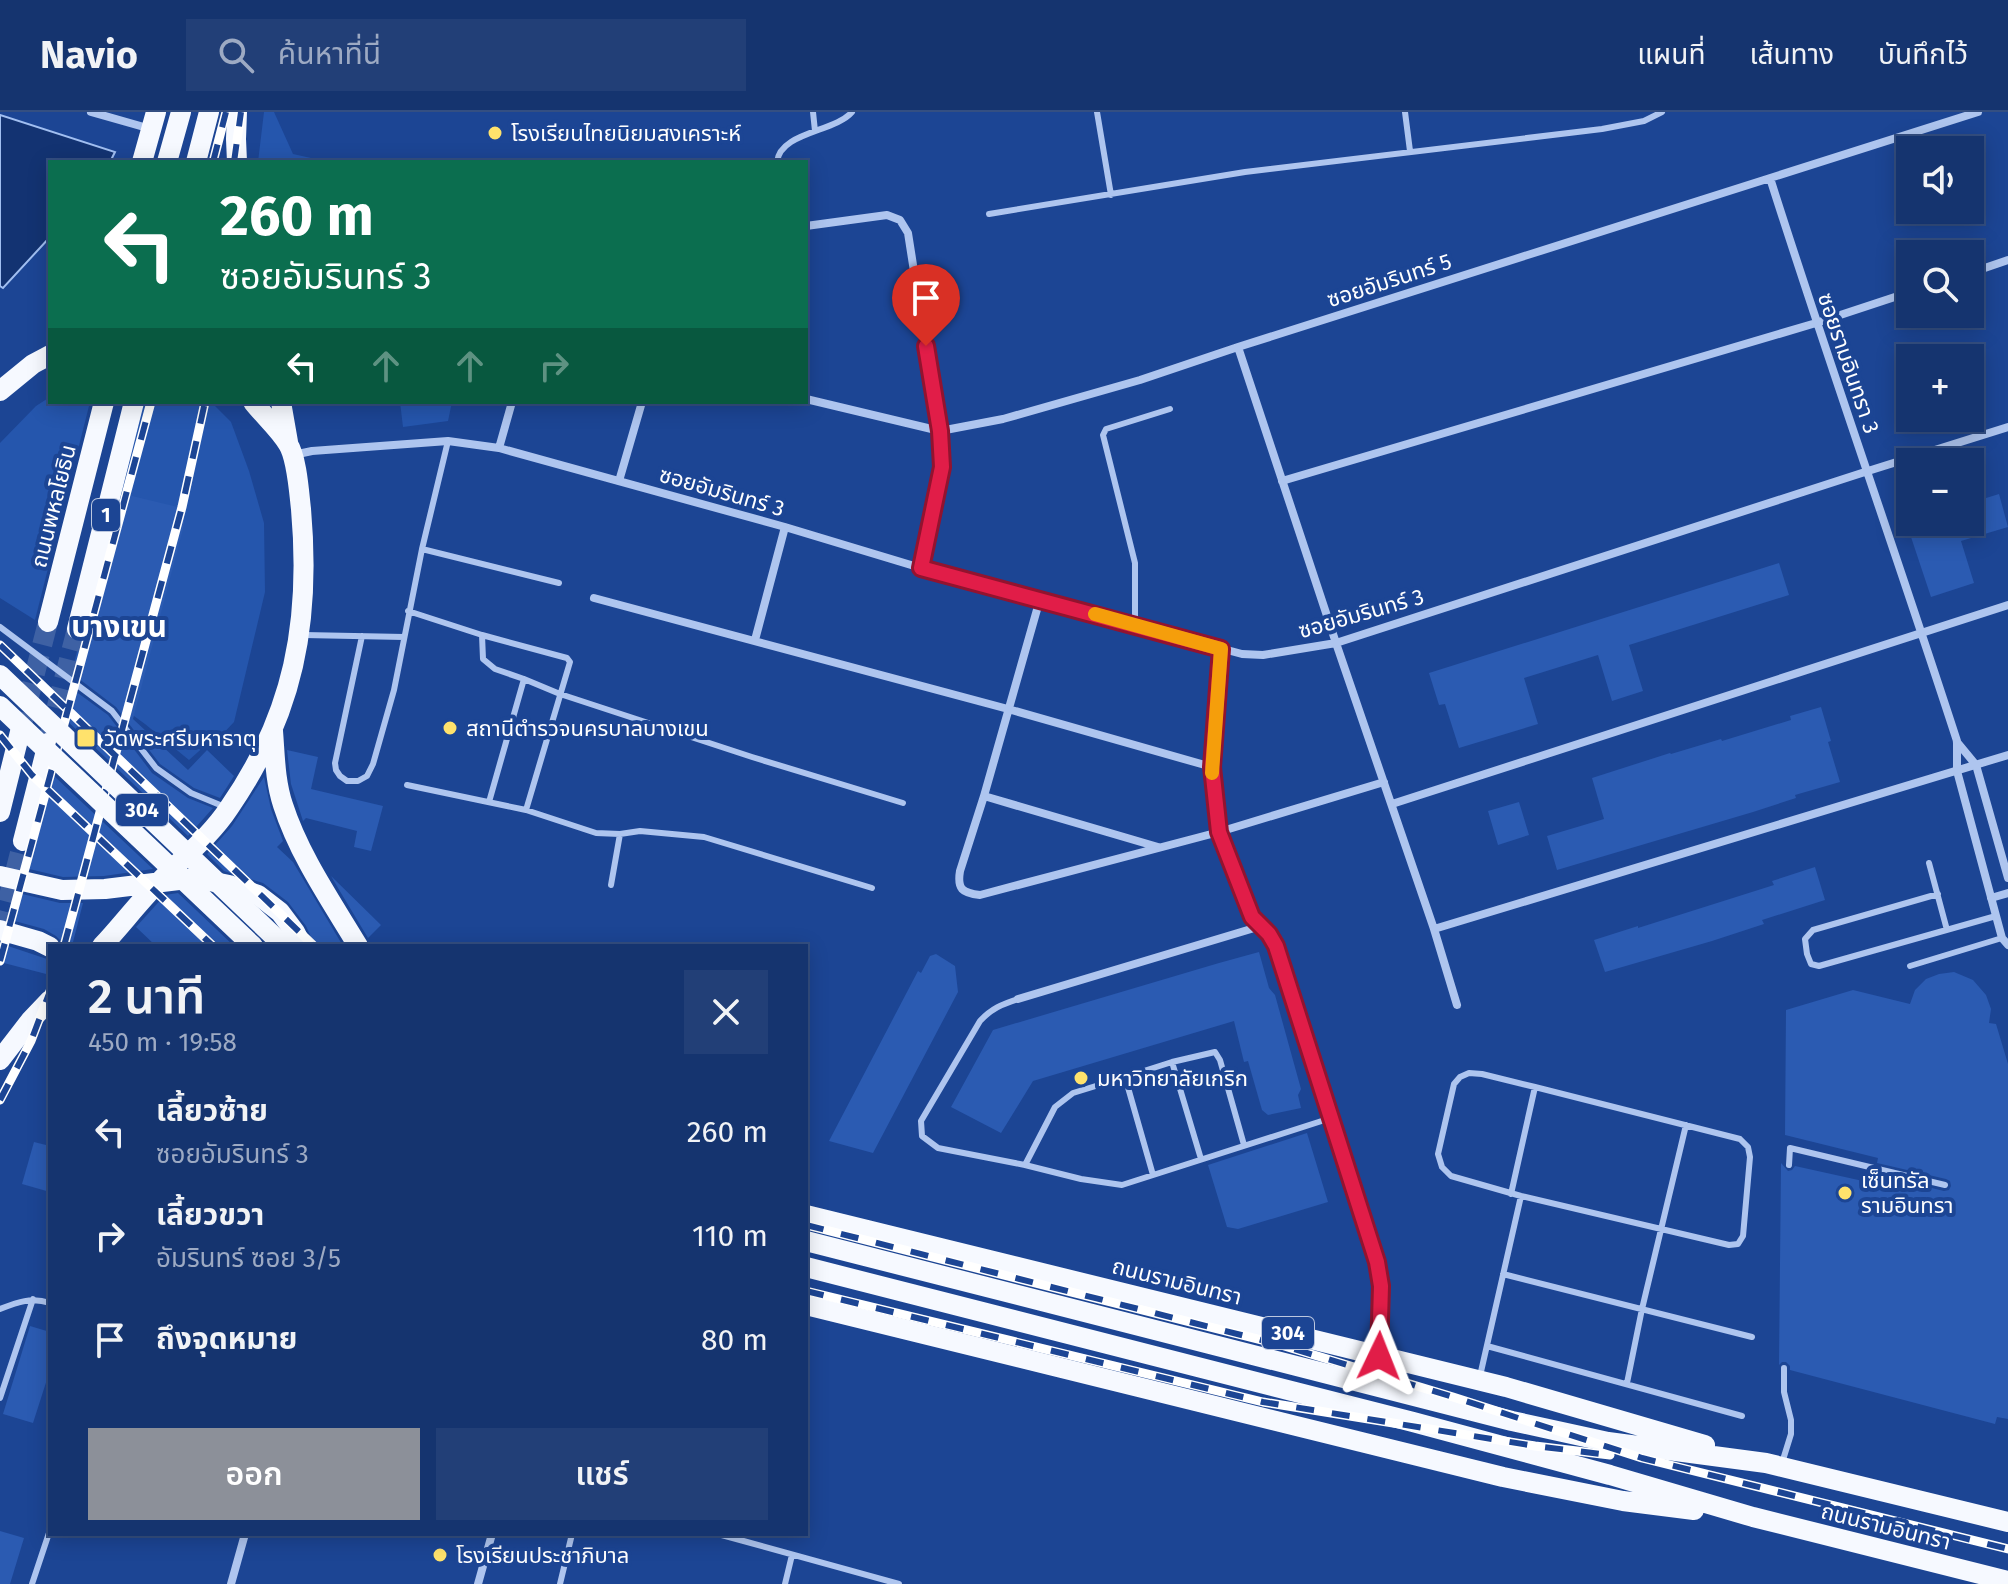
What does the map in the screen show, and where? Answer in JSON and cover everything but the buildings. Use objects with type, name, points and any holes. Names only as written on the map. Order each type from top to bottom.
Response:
[{"type":"main road","points":[[168,160],[181,112]]},
{"type":"main road","points":[[197,160],[209,112]]},
{"type":"main road","points":[[237,112],[237,160]]},
{"type":"main road","points":[[143,160],[154,121]]},
{"type":"main road","points":[[0,391],[42,360]]},
{"type":"main road","name":"ถนนพหลโยธิน","points":[[48,622],[103,404]]},
{"type":"main road","name":"1","points":[[77,629],[133,404]]},
{"type":"main road","points":[[255,404],[291,450]]},
{"type":"main road","points":[[104,944],[229,809],[252,774],[273,731],[289,685],[300,635],[304,540],[300,501],[281,404]]},
{"type":"main road","name":"304","points":[[0,675],[282,944]]},
{"type":"main road","name":"304","points":[[0,706],[251,944]]},
{"type":"main road","points":[[273,731],[277,781],[290,825],[357,944]]},
{"type":"main road","points":[[0,812],[20,732]]},
{"type":"main road","points":[[23,841],[48,743]]},
{"type":"main road","points":[[0,876],[62,890],[105,889],[195,878],[229,885],[258,895],[280,912],[301,944]]},
{"type":"main road","points":[[0,930],[48,946]]},
{"type":"main road","points":[[0,1060],[48,1002]]},
{"type":"main road","points":[[30,1021],[48,1009]]},
{"type":"main road","name":"ถนนรามอินทรา","points":[[808,1215],[1479,1380],[1774,1465],[2008,1522]]},
{"type":"main road","name":"ถนนรามอินทรา","points":[[808,1241],[1512,1421],[1608,1442],[1774,1465]]},
{"type":"main road","name":"ถนนรามอินทรา","points":[[808,1268],[1512,1448],[1753,1517],[2008,1581]]},
{"type":"main road","name":"ถนนรามอินทรา","points":[[808,1305],[1503,1477],[1623,1501],[1753,1517]]},
{"type":"street","points":[[91,112],[154,121]]},
{"type":"street","name":"ซอยอัมรินทร์ 5","points":[[808,399],[940,431],[1003,419],[1140,380],[1978,112]]},
{"type":"street","name":"ซอยรามอินทรา 3","points":[[1770,178],[1957,741],[1957,771],[2005,942]]},
{"type":"street","points":[[808,226],[887,215],[900,220],[908,233],[940,431],[942,467],[921,568]]},
{"type":"street","points":[[1984,268],[2008,260]]},
{"type":"street","points":[[1282,481],[1896,297]]},
{"type":"street","points":[[1238,347],[1457,1005]]},
{"type":"street","points":[[499,448],[511,404]]},
{"type":"street","points":[[619,481],[641,404]]},
{"type":"street","name":"ซอยอัมรินทร์ 3","points":[[291,450],[448,441],[499,448],[921,568],[1221,649],[1263,655],[1336,643],[2008,427]]},
{"type":"street","points":[[755,640],[785,527]]},
{"type":"street","points":[[594,598],[1212,767]]},
{"type":"street","points":[[1040,599],[958,879],[961,889],[968,894],[980,895],[1219,832],[1384,782]]},
{"type":"street","points":[[1392,804],[2008,605]]},
{"type":"street","points":[[1221,649],[1212,767],[1219,832],[1247,907],[1276,946],[1377,1262],[1381,1286],[1379,1356]]},
{"type":"street","name":"ซอยรามอินทรา 3","points":[[1957,741],[1976,765],[2008,878]]},
{"type":"street","points":[[1434,929],[2008,755]]},
{"type":"street","points":[[984,796],[1159,847]]},
{"type":"street","points":[[1991,898],[2008,893]]},
{"type":"street","points":[[1018,999],[1261,926]]},
{"type":"street","points":[[231,1584],[244,1536]]},
{"type":"street","points":[[478,1584],[491,1536]]},
{"type":"lane","points":[[813,112],[815,131]]},
{"type":"lane","points":[[777,160],[785,145],[838,122],[852,112]]},
{"type":"lane","points":[[1097,112],[1111,195]]},
{"type":"lane","points":[[1405,112],[1410,151]]},
{"type":"lane","points":[[989,214],[1245,172],[1602,129],[1644,121],[1662,112]]},
{"type":"lane","points":[[1135,625],[1135,563],[1103,435],[1106,429],[1170,409]]},
{"type":"lane","points":[[362,636],[335,763],[340,776],[347,781],[358,781],[367,776],[373,764],[394,690],[408,611],[448,441]]},
{"type":"lane","points":[[422,549],[559,583]]},
{"type":"lane","points":[[408,611],[567,658],[570,665],[526,810]]},
{"type":"lane","points":[[0,627],[112,711],[156,768],[191,793],[229,809]]},
{"type":"lane","points":[[300,635],[404,637]]},
{"type":"lane","points":[[482,635],[482,654],[486,663],[495,669],[560,694],[903,803]]},
{"type":"lane","points":[[489,802],[524,679]]},
{"type":"lane","points":[[407,785],[526,810],[596,833],[640,831],[704,837],[872,888]]},
{"type":"lane","points":[[611,885],[620,834]]},
{"type":"lane","points":[[1929,863],[1947,930]]},
{"type":"lane","points":[[1938,894],[1813,930],[1805,939],[1811,964],[1819,966],[1996,916]]},
{"type":"lane","points":[[1910,966],[2005,942]]},
{"type":"lane","points":[[1018,999],[989,1011],[980,1021],[921,1121],[922,1136],[938,1148],[1122,1185],[1331,1118]]},
{"type":"lane","points":[[1025,1165],[1055,1107],[1073,1093],[1215,1052],[1244,1145]]},
{"type":"lane","points":[[1172,1062],[1201,1159]]},
{"type":"lane","points":[[1469,1073],[1686,1125],[1740,1139],[1748,1147],[1750,1157],[1743,1236],[1738,1244],[1729,1245],[1661,1230],[1511,1194],[1451,1176],[1442,1167],[1438,1154],[1454,1084],[1469,1073]]},
{"type":"lane","points":[[1125,1077],[1153,1175]]},
{"type":"lane","points":[[1511,1194],[1535,1087]]},
{"type":"lane","points":[[1627,1383],[1686,1125]]},
{"type":"lane","points":[[1789,1165],[1790,1148],[1945,1185]]},
{"type":"lane","points":[[1479,1380],[1521,1196]]},
{"type":"lane","points":[[1503,1274],[1752,1337]]},
{"type":"lane","points":[[0,1309],[33,1299],[48,1303]]},
{"type":"lane","points":[[0,1398],[33,1299]]},
{"type":"lane","points":[[1487,1346],[1742,1416]]},
{"type":"lane","points":[[1774,1465],[1791,1434],[1784,1392],[1784,1368]]},
{"type":"lane","points":[[32,1584],[48,1536]]},
{"type":"lane","points":[[560,1584],[572,1536]]},
{"type":"lane","points":[[725,1536],[899,1584]]},
{"type":"lane","points":[[785,1584],[792,1555]]},
{"type":"shaded area","points":[[264,112],[274,112],[293,154],[320,160],[258,160]]},
{"type":"shaded area","points":[[0,115],[115,152],[111,160],[48,160],[48,239],[3,288],[0,286]]},
{"type":"shaded area","points":[[48,398],[48,404],[89,404],[35,620],[0,598],[0,443],[36,406]]},
{"type":"shaded area","points":[[143,404],[213,404],[231,422],[264,523],[265,592],[234,722],[216,741],[207,744],[189,760],[72,671]]},
{"type":"shaded area","points":[[400,404],[452,404],[448,421],[403,427]]},
{"type":"tunnel","points":[[20,732],[48,622]]},
{"type":"tunnel","points":[[49,737],[77,629]]},
{"type":"tunnel","points":[[0,931],[23,841]]},
{"type":"railway","points":[[214,160],[226,112]]},
{"type":"railway","points":[[234,160],[241,112]]},
{"type":"railway","points":[[0,961],[150,404]]},
{"type":"railway","points":[[65,944],[182,507],[205,404]]},
{"type":"railway","points":[[0,645],[312,944]]},
{"type":"railway","points":[[0,735],[32,775],[211,944]]},
{"type":"railway","points":[[0,1100],[31,1041],[48,996]]},
{"type":"railway","points":[[808,1226],[1281,1345],[1642,1458],[2008,1549]]},
{"type":"railway","points":[[808,1291],[1263,1402],[1535,1446],[1610,1455]]},
{"type":"slow traffic","points":[[1095,614],[1221,649],[1212,773]]},
{"type":"place","name":"โรงเรียนไทยนิยมสงเคราะห์","points":[[495,133]]},
{"type":"place","name":"สถานีตำรวจนครบาลบางเขน","points":[[450,728]]},
{"type":"place","name":"วัดพระศรีมหาธาตุ","points":[[86,738]]},
{"type":"place","name":"มหาวิทยาลัยเกริก","points":[[1081,1078]]},
{"type":"place","name":"เซ็นทรัล รามอินทรา","points":[[1845,1193]]},
{"type":"place","name":"โรงเรียนประชาภิบาล","points":[[440,1555]]},
{"type":"district","name":"บางเขน","points":[[119,627]]},
{"type":"route","points":[[926,346],[940,431],[942,467],[921,568],[1221,649],[1212,767],[1219,832],[1252,917],[1276,946],[1377,1262],[1381,1286],[1379,1356]]}]
